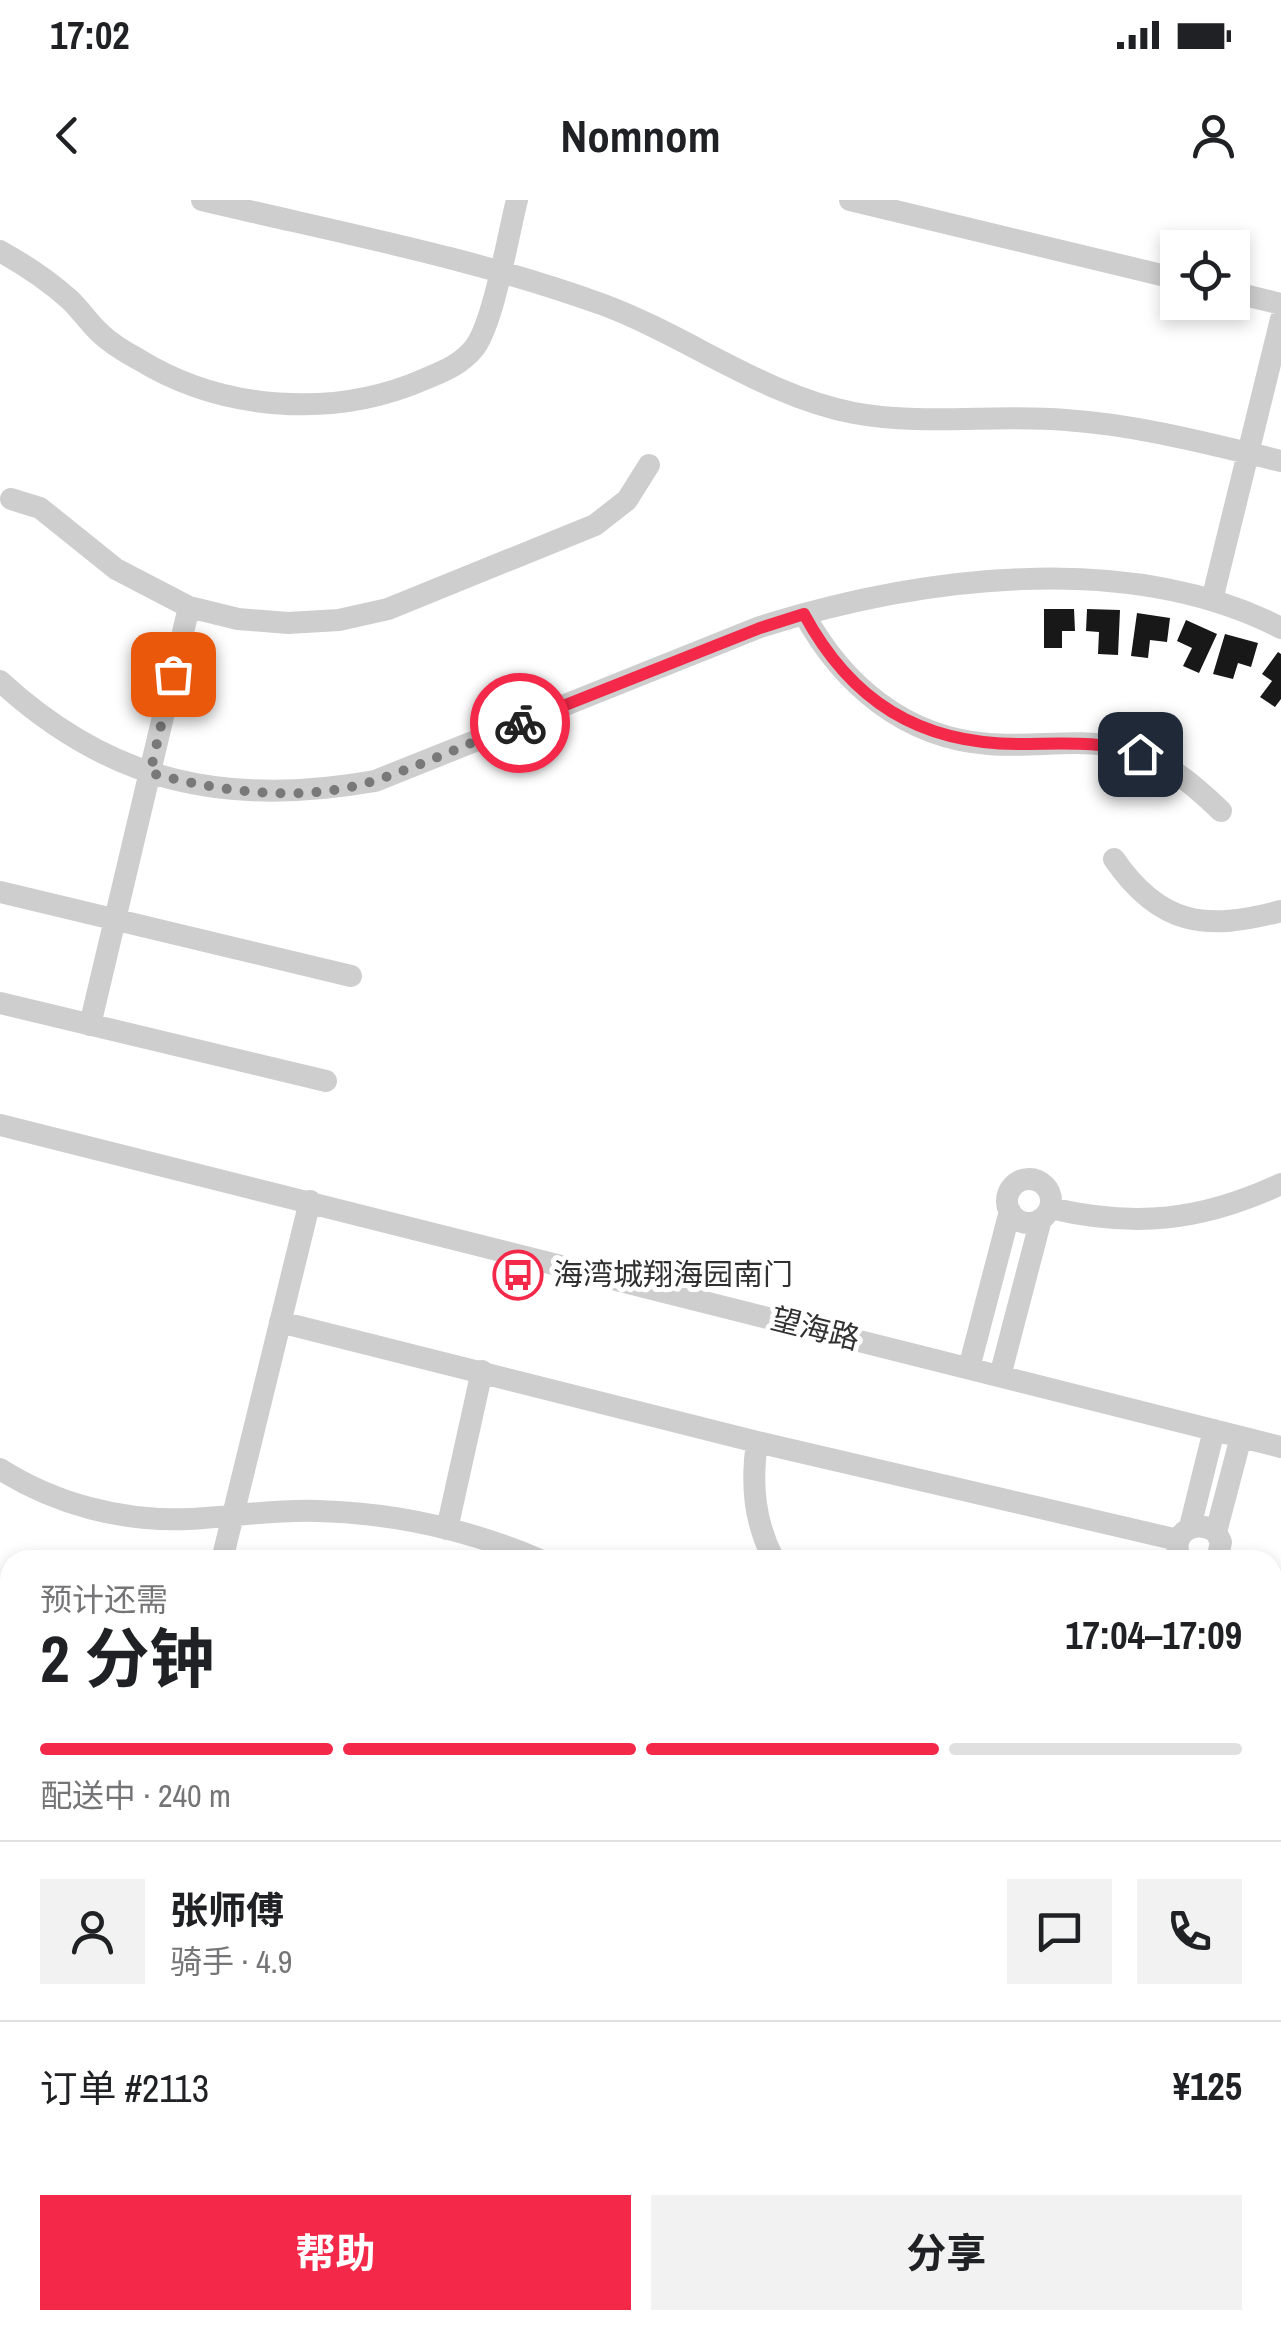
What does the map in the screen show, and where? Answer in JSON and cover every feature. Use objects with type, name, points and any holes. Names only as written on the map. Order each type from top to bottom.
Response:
[{"type":"street","points":[[202,200],[499,272],[632,316],[696,345],[757,380],[804,400],[853,413],[904,419],[1066,420],[1174,435],[1281,461]]},
{"type":"street","points":[[0,251],[39,274],[101,334],[139,360],[181,381],[225,396],[317,404],[364,399],[408,386],[468,356],[486,328],[517,200]]},
{"type":"street","points":[[850,200],[1160,275]]},
{"type":"street","points":[[1250,296],[1281,304]]},
{"type":"street","points":[[1212,600],[1281,319]]},
{"type":"street","points":[[12,499],[40,508],[116,569],[189,607],[238,618],[288,623],[339,620],[388,609],[595,525],[628,500],[649,465]]},
{"type":"street","points":[[0,681],[32,711],[88,747],[150,773],[204,787],[262,793],[318,791],[374,781],[760,628],[892,592],[960,582],[1096,582],[1212,600],[1281,628]]},
{"type":"street","points":[[90,1024],[189,607]]},
{"type":"street","points":[[804,614],[820,643],[865,694],[893,714],[955,739],[989,744],[1081,742],[1121,748],[1159,762],[1192,783],[1221,812]]},
{"type":"street","points":[[1114,859],[1133,887],[1159,908],[1190,920],[1224,922],[1281,911]]},
{"type":"street","points":[[0,892],[351,976]]},
{"type":"street","points":[[0,1003],[326,1081]]},
{"type":"street","name":"望海路","points":[[0,1124],[1281,1448]]},
{"type":"street","points":[[969,1368],[1010,1211],[1010,1190],[1027,1179],[1041,1182],[1046,1187],[1045,1213],[1000,1376]]},
{"type":"street","points":[[1010,1211],[1027,1222],[1045,1213],[1133,1220],[1187,1217],[1239,1203],[1281,1184]]},
{"type":"street","points":[[224,1550],[310,1201]]},
{"type":"street","points":[[280,1322],[757,1442],[1183,1542],[1208,1526],[1220,1550]]},
{"type":"street","points":[[447,1529],[482,1371]]},
{"type":"street","points":[[1183,1542],[1214,1430]]},
{"type":"street","points":[[1221,1550],[1241,1438]]},
{"type":"street","points":[[757,1442],[753,1494],[770,1550]]},
{"type":"street","points":[[0,1469],[56,1497],[99,1510],[174,1518],[319,1511],[376,1516],[447,1529],[510,1550]]},
{"type":"building","points":[[1044,609],[1074,609],[1075,631],[1062,631],[1062,648],[1044,648]]},
{"type":"building","points":[[1087,609],[1120,610],[1118,655],[1098,654],[1099,632],[1086,631]]},
{"type":"building","points":[[1137,613],[1170,618],[1167,642],[1150,640],[1148,658],[1131,656]]},
{"type":"building","points":[[1186,620],[1217,634],[1199,673],[1183,666],[1192,648],[1177,641]]},
{"type":"building","points":[[1225,634],[1258,643],[1251,667],[1238,663],[1233,679],[1213,674]]},
{"type":"building","points":[[1278,652],[1281,699],[1275,707],[1260,697],[1272,681],[1262,674]]},
{"type":"way so far","points":[[173,674],[150,773],[204,787],[262,793],[318,791],[374,781],[520,723]]},
{"type":"place","name":"海湾城翔海园南门","points":[[518,1275]]},
{"type":"route","points":[[520,723],[804,614],[820,643],[865,694],[893,714],[923,728],[955,739],[989,744],[1081,742],[1140,754]]}]
